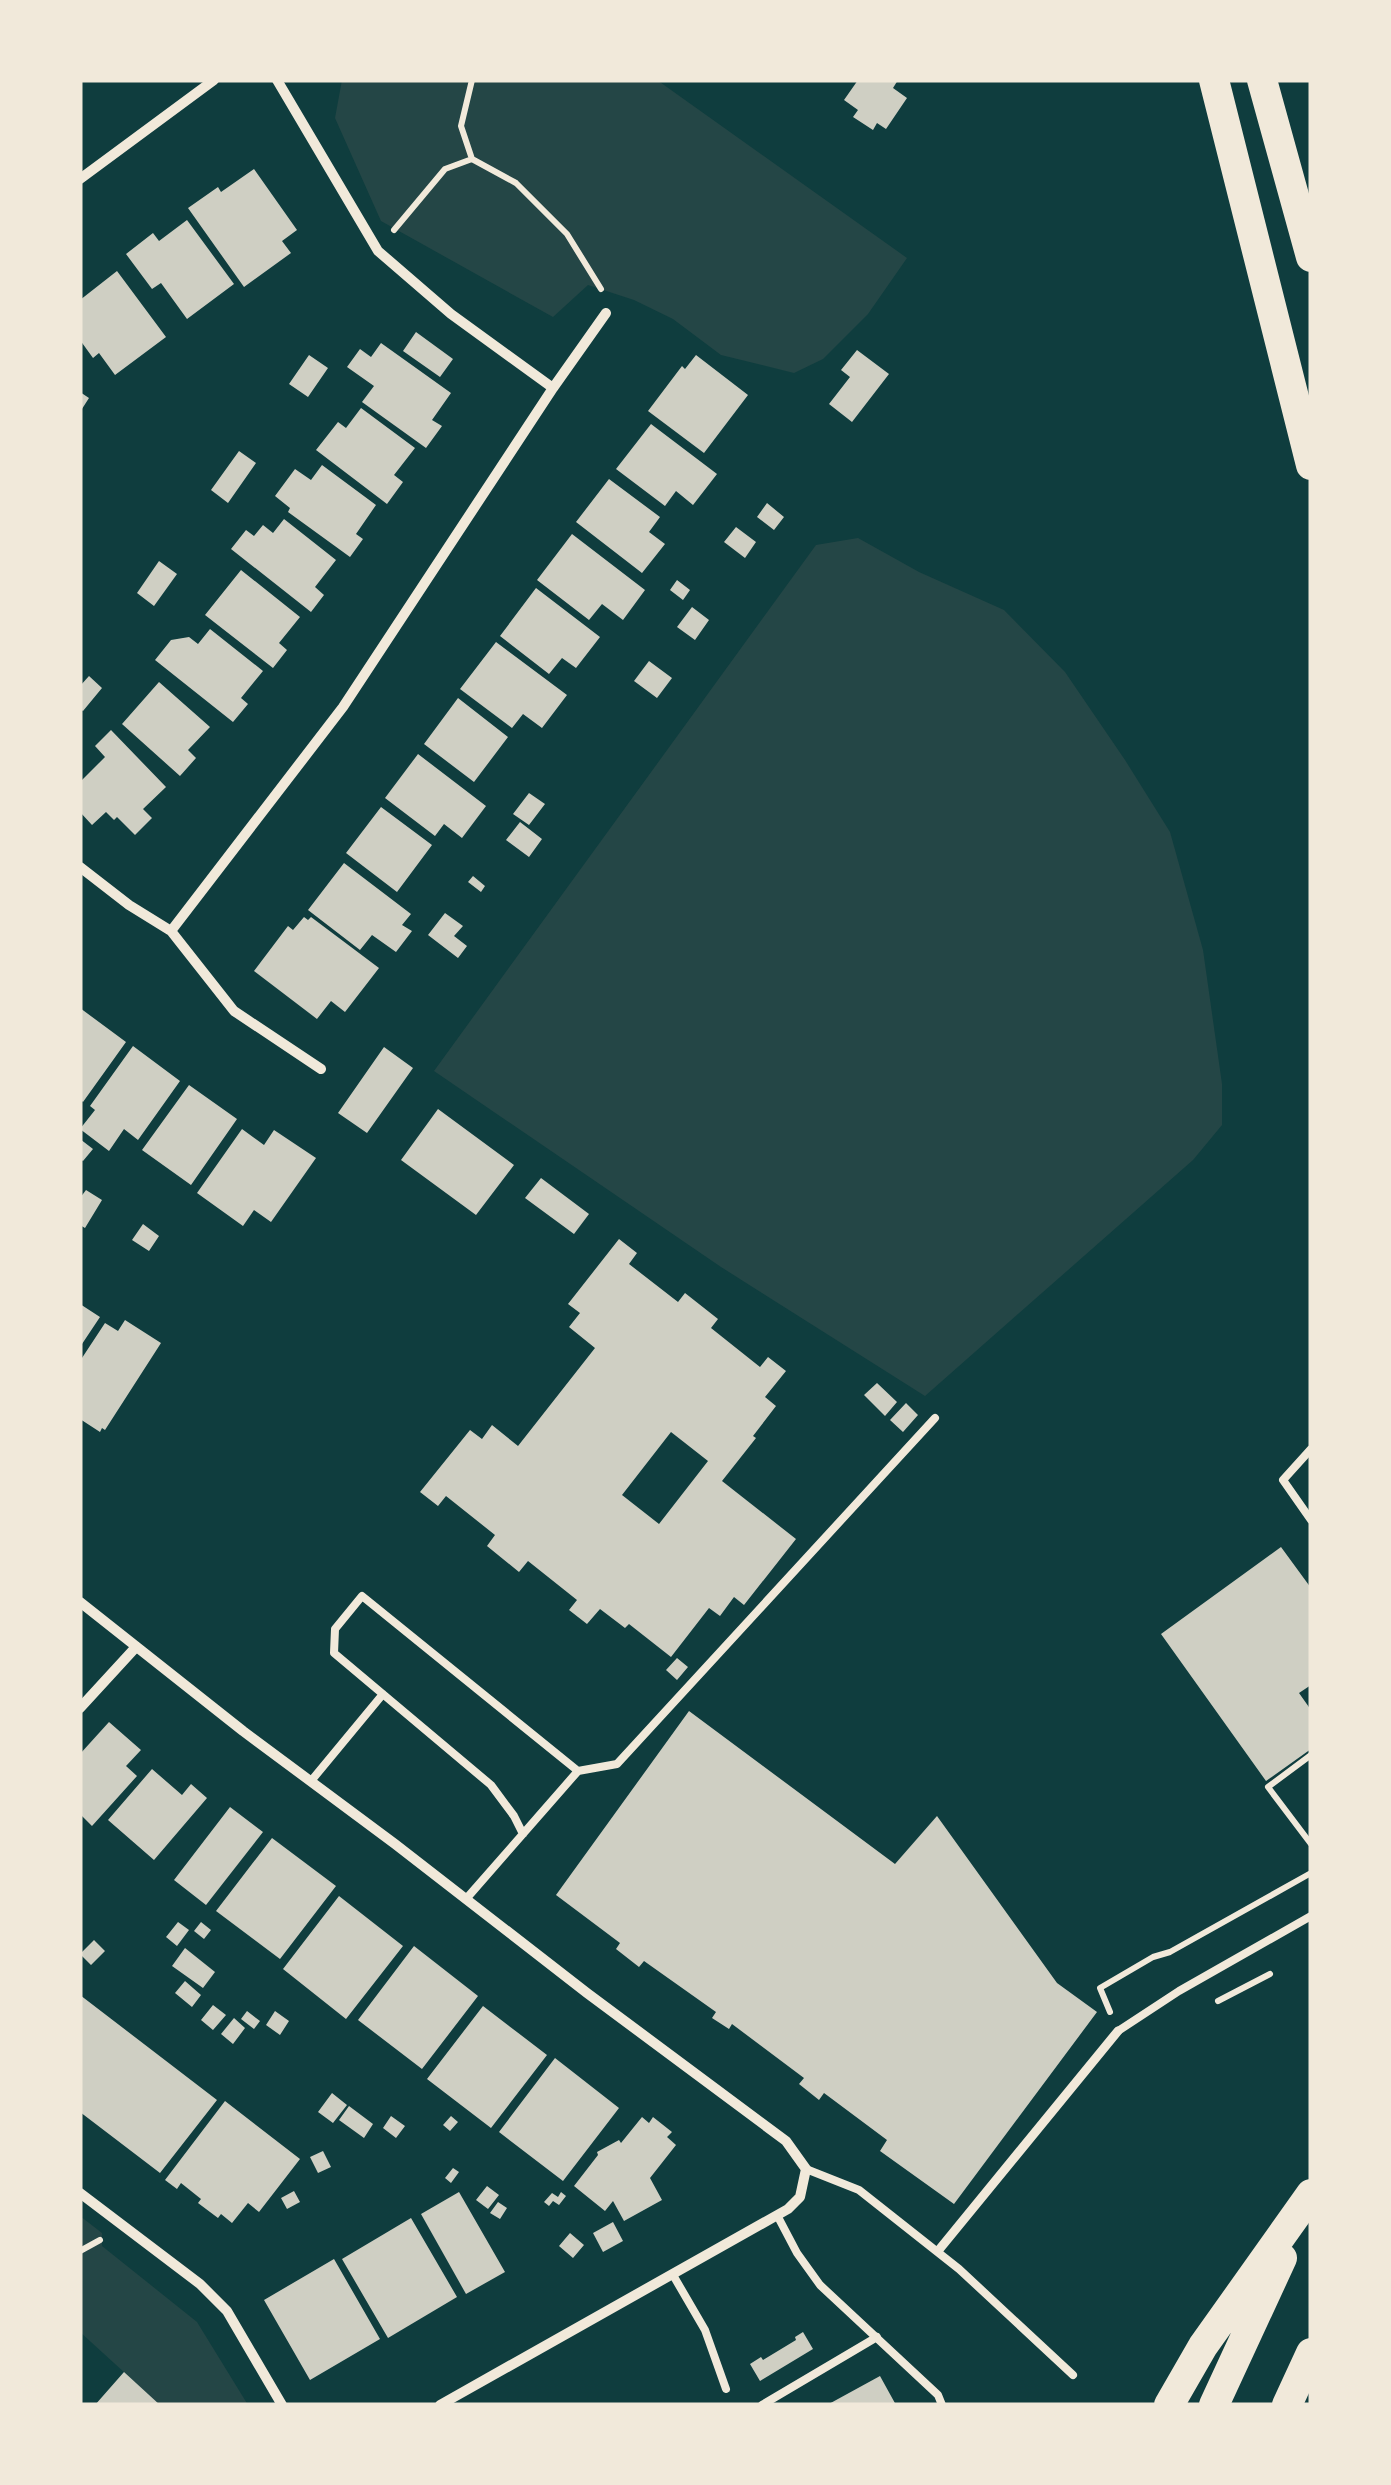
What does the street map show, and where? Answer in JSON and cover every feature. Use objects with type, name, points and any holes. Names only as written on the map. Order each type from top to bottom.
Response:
[{"type":"highway","points":[[1214,80],[1311,466]]},
{"type":"highway","points":[[1262,80],[1311,258]]},
{"type":"highway","points":[[1169,2405],[1203,2346],[1311,2195]]},
{"type":"highway","points":[[1214,2405],[1311,2195]]},
{"type":"highway","points":[[1287,2405],[1311,2354]]},
{"type":"street","points":[[80,179],[214,80]]},
{"type":"street","points":[[276,80],[378,251],[450,314],[553,388]]},
{"type":"street","points":[[171,932],[343,707],[606,313]]},
{"type":"street","points":[[80,867],[171,932],[234,1011],[321,1069]]},
{"type":"street","points":[[80,1602],[587,1994],[786,2141],[806,2169],[800,2198],[788,2209],[440,2405]]},
{"type":"street","points":[[80,1708],[136,1647]]},
{"type":"street","points":[[938,2251],[1118,2031]]},
{"type":"street","points":[[80,2193],[214,2298],[227,2312],[282,2405]]},
{"type":"lane","points":[[466,1899],[578,1770],[617,1764],[934,1418]]},
{"type":"lane","points":[[1311,1449],[1283,1480],[1311,1520]]},
{"type":"lane","points":[[522,1834],[491,1785],[334,1653],[335,1629],[362,1596],[578,1770]]},
{"type":"lane","points":[[311,1781],[383,1694]]},
{"type":"lane","points":[[1118,2031],[1179,1991],[1311,1916]]},
{"type":"lane","points":[[806,2169],[859,2190],[938,2251],[1073,2375]]},
{"type":"lane","points":[[777,2215],[806,2268],[938,2396],[942,2405]]},
{"type":"lane","points":[[672,2275],[704,2330],[726,2389]]},
{"type":"lane","points":[[762,2405],[876,2338]]},
{"type":"path","points":[[472,80],[461,126],[472,159],[516,183],[567,234],[608,301],[606,313]]},
{"type":"path","points":[[378,251],[445,169],[472,159]]},
{"type":"path","points":[[1311,1755],[1268,1787],[1311,1844]]},
{"type":"path","points":[[1118,2031],[1100,1988],[1311,1873]]},
{"type":"path","points":[[80,2251],[100,2240]]},
{"type":"shaded area","points":[[342,80],[657,80],[907,258],[868,314],[823,359],[794,373],[721,355],[673,319],[634,300],[588,285],[553,317],[381,221],[335,118]]},
{"type":"shaded area","points":[[858,538],[919,572],[1004,610],[1065,672],[1125,760],[1170,832],[1203,950],[1222,1084],[1222,1125],[1193,1160],[925,1396],[721,1267],[434,1071],[816,545]]},
{"type":"shaded area","points":[[80,2216],[102,2233],[102,2246],[197,2322],[248,2405],[160,2405],[80,2332]]},
{"type":"building","points":[[858,80],[898,80],[893,88],[907,98],[886,129],[877,123],[873,130],[853,117],[858,110],[844,100]]},
{"type":"building","points":[[254,169],[297,230],[282,241],[291,253],[244,287],[188,208],[218,187],[221,192]]},
{"type":"building","points":[[187,220],[234,284],[187,319],[161,283],[152,289],[126,254],[153,233],[159,241]]},
{"type":"building","points":[[117,271],[166,337],[115,375],[99,353],[93,358],[80,340],[80,300]]},
{"type":"building","points":[[416,332],[453,359],[440,377],[403,351]]},
{"type":"building","points":[[381,343],[451,393],[432,420],[442,426],[426,448],[362,402],[374,386],[347,367],[360,349],[371,357]]},
{"type":"building","points":[[857,350],[889,374],[852,422],[829,404],[850,377],[841,370]]},
{"type":"building","points":[[309,355],[328,368],[308,397],[289,384]]},
{"type":"building","points":[[696,355],[748,395],[704,453],[648,411],[682,366],[685,369]]},
{"type":"building","points":[[80,392],[89,398],[80,412]]},
{"type":"building","points":[[361,408],[415,448],[394,475],[403,482],[387,504],[316,450],[338,422],[346,428]]},
{"type":"building","points":[[651,424],[717,474],[693,505],[676,491],[665,506],[616,469]]},
{"type":"building","points":[[239,451],[256,463],[228,503],[211,490]]},
{"type":"building","points":[[322,465],[376,505],[356,534],[363,539],[350,557],[288,512],[290,508],[275,496],[295,469],[311,480]]},
{"type":"building","points":[[609,479],[660,517],[649,532],[665,544],[642,573],[576,522]]},
{"type":"building","points":[[767,503],[784,517],[774,530],[757,517]]},
{"type":"building","points":[[284,519],[336,560],[315,587],[324,595],[311,612],[231,549],[246,530],[254,536],[263,525],[273,533]]},
{"type":"building","points":[[736,527],[756,542],[745,558],[724,542]]},
{"type":"building","points":[[572,534],[645,590],[623,620],[602,604],[589,620],[537,580]]},
{"type":"building","points":[[159,561],[177,574],[154,606],[137,593]]},
{"type":"building","points":[[241,570],[300,617],[279,643],[287,650],[273,668],[205,615]]},
{"type":"building","points":[[677,580],[690,590],[683,600],[670,590]]},
{"type":"building","points":[[536,588],[600,637],[576,668],[562,658],[549,674],[500,636]]},
{"type":"building","points":[[692,607],[709,620],[695,640],[677,627]]},
{"type":"building","points":[[210,629],[263,671],[241,698],[248,704],[233,722],[155,660],[171,640],[189,637],[198,644]]},
{"type":"building","points":[[496,642],[567,695],[542,728],[523,714],[512,728],[460,689]]},
{"type":"building","points":[[649,661],[672,678],[657,698],[634,681]]},
{"type":"building","points":[[89,676],[102,688],[83,711],[80,686]]},
{"type":"building","points":[[159,682],[210,727],[188,750],[196,758],[180,776],[122,724]]},
{"type":"building","points":[[458,698],[508,737],[474,782],[424,744]]},
{"type":"building","points":[[111,730],[166,787],[143,809],[152,818],[135,835],[106,812],[92,825],[80,812],[80,782],[105,757],[95,746]]},
{"type":"building","points":[[418,754],[486,806],[462,838],[444,824],[435,836],[385,798]]},
{"type":"building","points":[[529,793],[545,804],[529,825],[513,814]]},
{"type":"building","points":[[381,807],[432,845],[397,892],[346,853]]},
{"type":"building","points":[[520,822],[542,839],[529,857],[506,840]]},
{"type":"building","points":[[344,863],[411,914],[402,925],[412,931],[396,952],[372,935],[360,950],[308,910]]},
{"type":"building","points":[[473,876],[485,886],[481,892],[468,882]]},
{"type":"building","points":[[445,913],[463,926],[454,936],[467,946],[458,958],[428,935]]},
{"type":"building","points":[[304,917],[311,917],[379,968],[345,1012],[331,1001],[317,1019],[254,971],[288,926],[293,930]]},
{"type":"building","points":[[80,1008],[126,1042],[83,1102],[80,1099]]},
{"type":"building","points":[[133,1046],[180,1081],[138,1140],[124,1129],[109,1151],[80,1129],[95,1110],[90,1106]]},
{"type":"building","points":[[384,1047],[413,1068],[367,1133],[338,1113]]},
{"type":"building","points":[[189,1085],[237,1119],[191,1185],[142,1150]]},
{"type":"building","points":[[438,1109],[514,1165],[476,1215],[401,1160]]},
{"type":"building","points":[[242,1129],[264,1145],[274,1130],[316,1158],[271,1222],[254,1210],[243,1226],[197,1193]]},
{"type":"building","points":[[80,1139],[93,1149],[83,1161],[80,1159]]},
{"type":"building","points":[[541,1178],[589,1214],[574,1234],[525,1198]]},
{"type":"building","points":[[86,1190],[102,1200],[85,1228],[80,1225],[80,1198]]},
{"type":"building","points":[[143,1224],[159,1236],[149,1251],[132,1240]]},
{"type":"building","points":[[619,1239],[637,1253],[629,1264],[678,1302],[685,1293],[718,1319],[711,1328],[760,1367],[768,1357],[786,1371],[765,1397],[776,1406],[722,1481],[796,1539],[744,1605],[734,1597],[720,1616],[709,1608],[671,1657],[629,1624],[625,1628],[600,1609],[587,1624],[569,1610],[577,1600],[528,1561],[519,1572],[487,1546],[495,1535],[446,1496],[438,1506],[420,1492],[470,1430],[482,1439],[492,1425],[518,1446],[595,1348],[569,1327],[580,1313],[568,1304]],"holes":[[[671,1432],[708,1461],[659,1524],[622,1495]]]},
{"type":"building","points":[[80,1304],[100,1317],[80,1347]]},
{"type":"building","points":[[125,1320],[161,1343],[100,1432],[80,1419],[80,1361],[105,1323],[118,1331]]},
{"type":"building","points":[[877,1383],[897,1402],[885,1416],[864,1395]]},
{"type":"building","points":[[906,1403],[918,1415],[903,1432],[890,1420]]},
{"type":"building","points":[[1281,1547],[1311,1588],[1311,1685],[1299,1693],[1311,1710],[1311,1749],[1266,1781],[1161,1634]]},
{"type":"building","points":[[677,1658],[688,1667],[677,1680],[666,1670]]},
{"type":"building","points":[[689,1711],[895,1864],[937,1816],[1057,1983],[1097,2012],[954,2204],[880,2151],[887,2140],[824,2093],[819,2100],[799,2084],[804,2078],[732,2024],[729,2029],[712,2018],[716,2012],[644,1961],[639,1967],[616,1949],[620,1943],[556,1895]]},
{"type":"building","points":[[109,1722],[141,1750],[126,1766],[137,1776],[92,1826],[80,1814],[80,1754]]},
{"type":"building","points":[[152,1769],[182,1795],[191,1784],[207,1798],[154,1860],[108,1820]]},
{"type":"building","points":[[230,1807],[263,1832],[206,1905],[174,1880]]},
{"type":"building","points":[[272,1838],[336,1886],[280,1959],[216,1911]]},
{"type":"building","points":[[339,1896],[403,1946],[346,2019],[283,1969]]},
{"type":"building","points":[[178,1922],[189,1930],[177,1946],[166,1937]]},
{"type":"building","points":[[201,1922],[211,1930],[204,1939],[194,1931]]},
{"type":"building","points":[[94,1940],[105,1951],[91,1965],[80,1954]]},
{"type":"building","points":[[414,1946],[478,1996],[422,2069],[358,2020]]},
{"type":"building","points":[[185,1948],[215,1972],[203,1988],[172,1966]]},
{"type":"building","points":[[185,1981],[201,1995],[192,2007],[175,1993]]},
{"type":"building","points":[[80,1995],[217,2100],[160,2173],[80,2112]]},
{"type":"building","points":[[213,2005],[226,2015],[213,2030],[201,2020]]},
{"type":"building","points":[[483,2006],[547,2055],[491,2128],[427,2079]]},
{"type":"building","points":[[247,2011],[260,2021],[254,2029],[241,2019]]},
{"type":"building","points":[[275,2011],[289,2021],[280,2035],[266,2025]]},
{"type":"building","points":[[234,2018],[245,2028],[233,2044],[221,2034]]},
{"type":"building","points":[[555,2058],[619,2108],[563,2181],[499,2132]]},
{"type":"building","points":[[332,2093],[347,2105],[333,2123],[318,2112]]},
{"type":"building","points":[[225,2101],[300,2159],[259,2212],[248,2203],[232,2223],[198,2203],[201,2199],[181,2183],[177,2189],[165,2180]]},
{"type":"building","points":[[349,2106],[373,2124],[364,2138],[339,2120]]},
{"type":"building","points":[[391,2116],[405,2126],[396,2138],[383,2128]]},
{"type":"building","points":[[451,2116],[458,2122],[450,2131],[443,2125]]},
{"type":"building","points":[[642,2117],[649,2123],[653,2117],[672,2132],[667,2137],[676,2145],[650,2178],[662,2200],[624,2221],[613,2201],[605,2211],[574,2186],[597,2152],[619,2140],[621,2143]]},
{"type":"building","points":[[323,2151],[331,2167],[318,2173],[310,2157]]},
{"type":"building","points":[[453,2168],[459,2172],[451,2183],[445,2178]]},
{"type":"building","points":[[487,2186],[499,2195],[488,2209],[476,2200]]},
{"type":"building","points":[[294,2191],[300,2202],[287,2209],[281,2198]]},
{"type":"building","points":[[459,2192],[505,2272],[466,2294],[421,2214]]},
{"type":"building","points":[[561,2192],[566,2196],[559,2205],[544,2202],[552,2193],[558,2197]]},
{"type":"building","points":[[498,2202],[507,2208],[500,2219],[490,2213]]},
{"type":"building","points":[[411,2218],[457,2297],[388,2338],[342,2259]]},
{"type":"building","points":[[613,2222],[623,2241],[603,2252],[593,2233]]},
{"type":"building","points":[[570,2233],[584,2245],[573,2258],[559,2246]]},
{"type":"building","points":[[334,2259],[380,2339],[310,2380],[264,2300]]},
{"type":"building","points":[[803,2332],[813,2349],[760,2381],[750,2364],[761,2357],[763,2360]]},
{"type":"building","points":[[124,2372],[160,2405],[95,2405]]},
{"type":"building","points":[[880,2376],[896,2405],[827,2405]]}]
